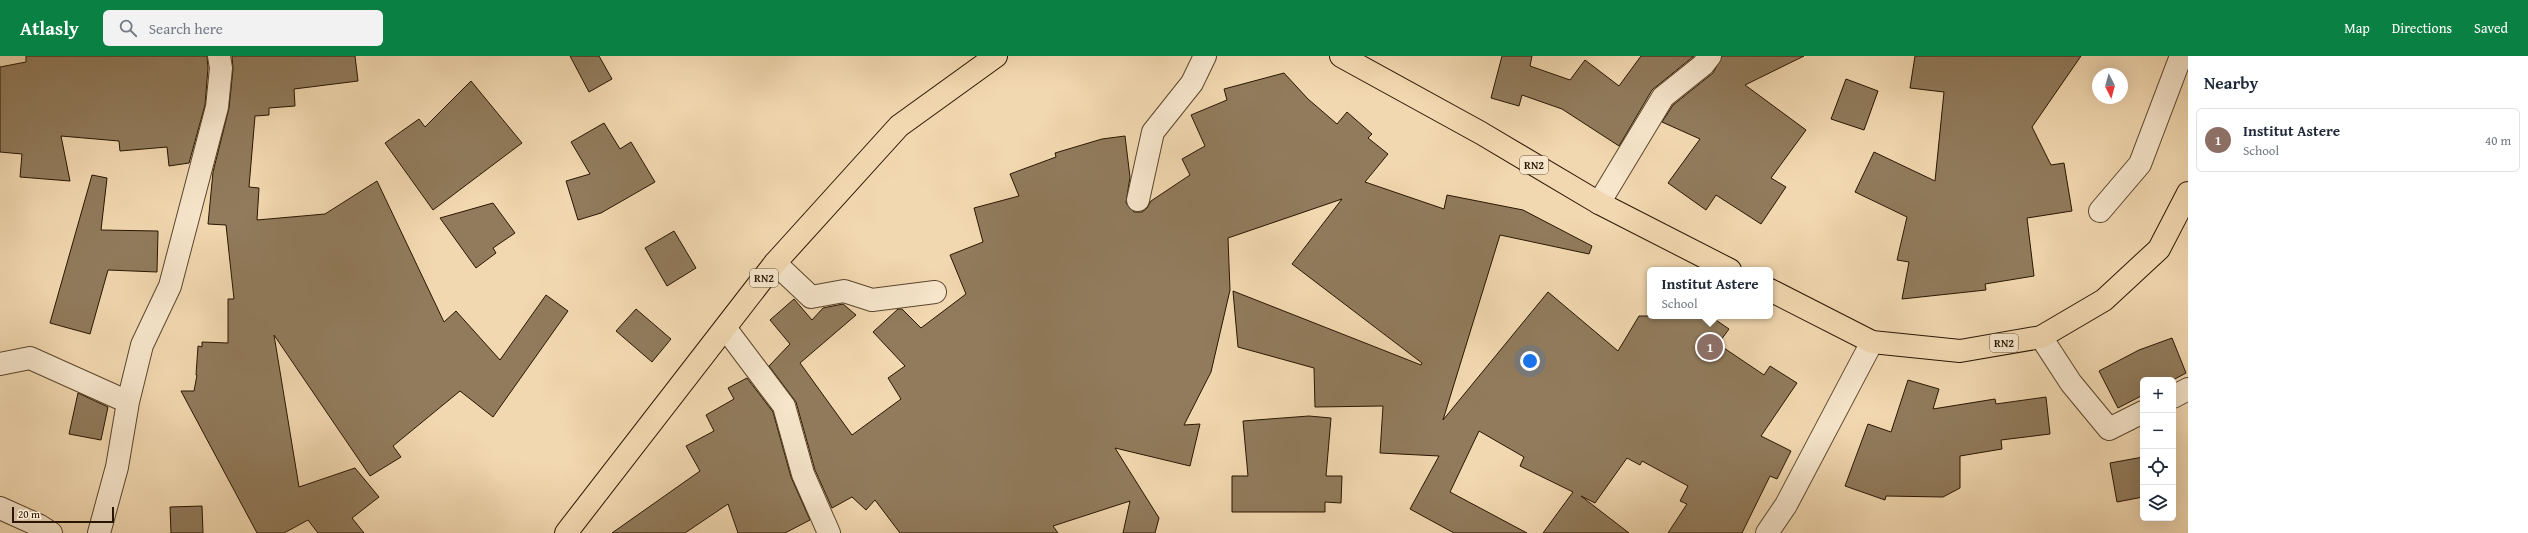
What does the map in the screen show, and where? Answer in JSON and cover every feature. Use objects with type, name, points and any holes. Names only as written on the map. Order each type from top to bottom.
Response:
[{"type":"highway","name":"RN2","points":[[566,533],[776,264],[899,126],[996,56]]},
{"type":"highway","name":"RN2","points":[[1341,56],[1481,133],[1599,204],[1724,267]]},
{"type":"highway","name":"RN2","points":[[1773,292],[1872,342],[1960,351],[2041,337],[2104,300],[2159,249],[2188,193]]},
{"type":"street","points":[[99,533],[117,467],[128,402],[142,345],[170,286],[217,107],[220,68],[219,56]]},
{"type":"street","points":[[1138,200],[1153,132],[1192,83],[1206,56]]},
{"type":"street","points":[[2100,211],[2140,164],[2181,56]]},
{"type":"street","points":[[1599,204],[1664,97],[1702,59]]},
{"type":"street","points":[[776,264],[811,297],[844,291],[872,300],[935,292]]},
{"type":"street","points":[[726,329],[784,406],[803,474],[829,533]]},
{"type":"street","points":[[2041,337],[2071,383],[2109,429],[2141,413]]},
{"type":"street","points":[[1767,533],[1786,505],[1872,342]]},
{"type":"street","points":[[0,364],[30,358],[128,402]]},
{"type":"street","points":[[2176,395],[2188,389]]},
{"type":"street","points":[[0,508],[40,526],[51,533]]},
{"type":"building","points":[[26,56],[207,56],[208,68],[205,105],[189,163],[169,166],[167,147],[120,151],[119,141],[61,136],[70,181],[20,177],[22,154],[0,152],[0,67],[26,62]]},
{"type":"building","points":[[232,56],[355,56],[358,81],[294,89],[295,106],[269,108],[269,115],[255,116],[249,187],[259,188],[257,220],[325,214],[377,181],[444,322],[456,311],[500,360],[546,295],[568,311],[493,417],[460,391],[393,446],[401,457],[370,476],[274,335],[299,487],[355,468],[379,497],[352,518],[364,533],[318,533],[308,520],[284,533],[257,533],[181,391],[194,391],[197,375],[198,346],[202,347],[202,342],[228,343],[228,299],[234,299],[226,225],[208,224],[213,172],[229,108],[233,69]]},
{"type":"building","points":[[570,56],[599,56],[612,79],[589,92]]},
{"type":"building","points":[[1502,56],[1532,56],[1530,66],[1570,80],[1585,60],[1619,86],[1641,56],[1694,56],[1652,90],[1619,146],[1562,109],[1522,95],[1519,106],[1491,98]]},
{"type":"building","points":[[1722,56],[1804,56],[1745,85],[1806,130],[1771,178],[1786,187],[1761,224],[1716,195],[1706,210],[1668,183],[1700,139],[1662,122],[1673,105],[1713,73]]},
{"type":"building","points":[[1915,56],[2081,56],[2032,127],[2051,165],[2064,163],[2072,211],[2027,218],[2034,276],[1985,284],[1986,290],[1902,299],[1909,262],[1897,260],[1907,217],[1855,192],[1874,152],[1935,181],[1944,92],[1910,88]]},
{"type":"building","points":[[1284,73],[1308,99],[1337,124],[1347,112],[1372,134],[1368,138],[1388,154],[1365,182],[1444,209],[1447,195],[1523,210],[1592,246],[1589,254],[1500,235],[1443,420],[1548,292],[1618,351],[1639,316],[1647,316],[1647,319],[1714,319],[1729,329],[1718,344],[1764,375],[1770,366],[1797,383],[1761,436],[1791,451],[1777,479],[1770,476],[1742,533],[1668,533],[1687,504],[1680,501],[1688,486],[1642,461],[1640,465],[1627,458],[1595,503],[1581,496],[1629,533],[1543,533],[1573,492],[1520,466],[1524,457],[1479,431],[1450,492],[1527,533],[1454,533],[1410,509],[1439,456],[1380,453],[1383,406],[1315,407],[1314,368],[1238,347],[1233,291],[1421,365],[1422,363],[1292,264],[1342,199],[1228,238],[1230,290],[1211,372],[1184,425],[1200,424],[1190,466],[1115,448],[1159,518],[1155,533],[1123,533],[1130,501],[1053,526],[1058,533],[900,533],[875,500],[866,510],[852,497],[832,508],[815,470],[796,402],[769,366],[790,344],[770,320],[794,299],[812,320],[823,308],[843,304],[856,315],[800,363],[852,435],[901,399],[888,378],[905,366],[873,332],[898,309],[902,309],[921,328],[966,294],[950,255],[983,242],[974,208],[1019,196],[1010,174],[1056,157],[1055,153],[1102,139],[1125,136],[1130,177],[1126,203],[1134,212],[1142,212],[1147,208],[1151,201],[1190,175],[1182,159],[1205,146],[1191,115],[1227,100],[1224,89]]},
{"type":"building","points":[[1846,79],[1878,91],[1864,130],[1831,119]]},
{"type":"building","points":[[471,81],[522,143],[433,210],[385,143],[419,119],[425,127]]},
{"type":"building","points":[[604,123],[620,149],[631,142],[655,182],[601,213],[578,220],[566,181],[590,174],[571,142]]},
{"type":"building","points":[[92,175],[107,178],[101,230],[158,231],[157,272],[108,270],[90,334],[50,323]]},
{"type":"building","points":[[493,203],[515,233],[493,248],[496,253],[476,268],[440,218]]},
{"type":"building","points":[[674,231],[696,268],[667,286],[645,248]]},
{"type":"building","points":[[636,309],[671,339],[652,362],[616,331]]},
{"type":"building","points":[[2172,338],[2186,373],[2176,378],[2176,377],[2140,377],[2140,397],[2118,408],[2099,371],[2139,350]]},
{"type":"building","points":[[747,378],[773,412],[791,477],[810,520],[785,533],[738,533],[728,504],[685,533],[612,533],[700,471],[686,446],[714,431],[706,415],[734,399],[728,388]]},
{"type":"building","points":[[1908,380],[1939,389],[1933,409],[1995,399],[1996,404],[2046,397],[2050,434],[2001,440],[2002,449],[1960,456],[1960,488],[1943,497],[1886,496],[1885,500],[1845,486],[1868,424],[1891,432]]},
{"type":"building","points":[[78,393],[108,407],[101,440],[69,434]]},
{"type":"building","points":[[1309,416],[1331,418],[1326,476],[1342,476],[1341,503],[1325,502],[1325,512],[1232,512],[1232,476],[1248,476],[1243,421]]},
{"type":"building","points":[[2140,458],[2140,498],[2117,502],[2110,463]]},
{"type":"building","points":[[202,506],[203,533],[171,533],[170,507]]},
{"type":"place","name":"Institut Astere","points":[[1710,347]]}]
